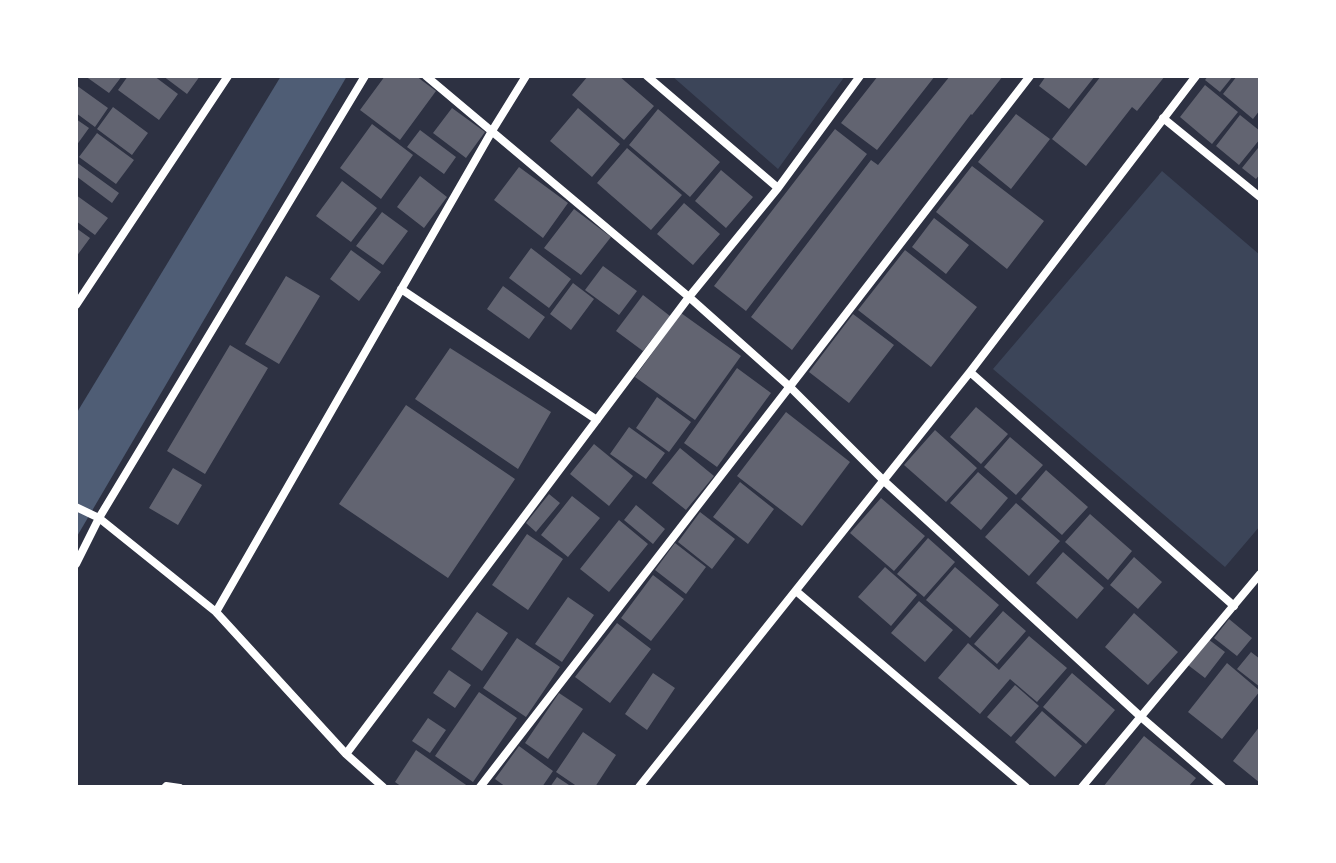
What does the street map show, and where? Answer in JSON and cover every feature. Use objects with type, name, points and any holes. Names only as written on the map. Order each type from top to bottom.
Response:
[{"type":"street","points":[[76,305],[228,76]]},
{"type":"street","points":[[76,564],[99,518],[365,76]]},
{"type":"street","points":[[426,76],[689,297],[790,387],[883,480],[1141,717],[1222,787]]},
{"type":"street","points":[[216,612],[526,76]]},
{"type":"street","points":[[647,76],[778,188]]},
{"type":"street","points":[[346,754],[689,297],[778,188],[860,76]]},
{"type":"street","points":[[480,787],[1030,76]]},
{"type":"street","points":[[639,787],[970,372],[1196,76]]},
{"type":"street","points":[[1163,118],[1260,197]]},
{"type":"street","points":[[401,289],[597,420]]},
{"type":"street","points":[[970,372],[1234,606]]},
{"type":"street","points":[[76,507],[99,518],[216,612],[346,754],[383,787]]},
{"type":"street","points":[[1082,787],[1260,574]]},
{"type":"street","points":[[796,591],[1026,787]]},
{"type":"lane","points":[[164,787],[180,787]]},
{"type":"shaded area","points":[[281,76],[347,76],[76,538],[76,414]]},
{"type":"shaded area","points":[[672,76],[845,76],[778,169]]},
{"type":"shaded area","points":[[1162,171],[1260,255],[1260,526],[1225,567],[993,369]]},
{"type":"building","points":[[85,76],[122,76],[109,93]]},
{"type":"building","points":[[128,76],[154,76],[178,94],[159,120],[118,90]]},
{"type":"building","points":[[163,76],[200,76],[187,94]]},
{"type":"building","points":[[385,76],[416,76],[436,91],[400,140],[360,110]]},
{"type":"building","points":[[588,76],[619,76],[654,106],[624,140],[572,95]]},
{"type":"building","points":[[878,76],[935,76],[877,150],[841,123]]},
{"type":"building","points":[[950,76],[1003,76],[792,350],[751,317],[871,160],[878,165]]},
{"type":"building","points":[[1046,76],[1095,76],[1069,109],[1039,86]]},
{"type":"building","points":[[1101,76],[1165,76],[1137,111],[1132,107],[1086,166],[1052,139]]},
{"type":"building","points":[[1208,76],[1233,76],[1220,92],[1205,80]]},
{"type":"building","points":[[1237,76],[1260,76],[1260,110],[1253,119],[1223,94]]},
{"type":"building","points":[[76,85],[108,108],[95,127],[76,113]]},
{"type":"building","points":[[1205,85],[1238,112],[1212,144],[1180,117]]},
{"type":"building","points":[[113,107],[148,133],[132,155],[97,129]]},
{"type":"building","points":[[452,108],[485,132],[466,158],[433,133]]},
{"type":"building","points":[[578,108],[620,144],[592,177],[550,141]]},
{"type":"building","points":[[658,109],[720,162],[690,197],[629,145]]},
{"type":"building","points":[[1016,114],[1050,139],[1011,189],[978,162]]},
{"type":"building","points":[[1240,115],[1260,131],[1260,139],[1239,165],[1216,146]]},
{"type":"building","points":[[76,119],[89,128],[76,146]]},
{"type":"building","points":[[372,124],[413,155],[381,199],[340,168]]},
{"type":"building","points":[[835,129],[867,154],[746,311],[714,286]]},
{"type":"building","points":[[420,130],[456,157],[444,174],[407,147]]},
{"type":"building","points":[[97,133],[134,160],[116,184],[79,157]]},
{"type":"building","points":[[627,148],[682,195],[651,230],[597,183]]},
{"type":"building","points":[[1258,148],[1260,174],[1256,179],[1242,168]]},
{"type":"building","points":[[76,162],[119,193],[112,203],[76,176]]},
{"type":"building","points":[[972,166],[1044,221],[1007,269],[936,212]]},
{"type":"building","points":[[519,167],[568,203],[543,238],[494,200]]},
{"type":"building","points":[[721,170],[753,197],[726,228],[695,201]]},
{"type":"building","points":[[420,176],[447,197],[424,228],[397,207]]},
{"type":"building","points":[[342,181],[377,208],[351,242],[316,216]]},
{"type":"building","points":[[76,195],[108,218],[95,235],[76,221]]},
{"type":"building","points":[[684,203],[720,234],[693,265],[657,234]]},
{"type":"building","points":[[574,209],[611,237],[581,275],[544,248]]},
{"type":"building","points":[[382,212],[408,231],[383,265],[356,246]]},
{"type":"building","points":[[934,218],[969,245],[946,274],[912,247]]},
{"type":"building","points":[[76,228],[90,238],[76,257]]},
{"type":"building","points":[[531,248],[571,279],[549,308],[509,278]]},
{"type":"building","points":[[351,250],[381,272],[359,301],[330,279]]},
{"type":"building","points":[[905,250],[977,307],[931,367],[858,310]]},
{"type":"building","points":[[603,266],[637,291],[619,315],[585,290]]},
{"type":"building","points":[[286,276],[320,296],[279,364],[245,344]]},
{"type":"building","points":[[573,283],[594,299],[571,330],[550,314]]},
{"type":"building","points":[[503,286],[545,317],[529,339],[487,309]]},
{"type":"building","points":[[643,295],[670,316],[643,351],[616,331]]},
{"type":"building","points":[[681,313],[741,356],[695,420],[635,377]]},
{"type":"building","points":[[853,314],[894,345],[849,403],[809,372]]},
{"type":"building","points":[[230,345],[268,368],[205,474],[167,451]]},
{"type":"building","points":[[450,348],[551,412],[518,469],[415,399]]},
{"type":"building","points":[[737,368],[771,393],[717,467],[684,443]]},
{"type":"building","points":[[657,397],[691,422],[669,452],[636,428]]},
{"type":"building","points":[[406,405],[515,479],[448,578],[339,504]]},
{"type":"building","points":[[976,407],[1008,434],[981,464],[950,437]]},
{"type":"building","points":[[786,412],[850,462],[802,526],[737,476]]},
{"type":"building","points":[[629,427],[665,453],[646,479],[610,454]]},
{"type":"building","points":[[935,430],[977,468],[946,502],[904,465]]},
{"type":"building","points":[[1010,437],[1043,465],[1016,495],[984,467]]},
{"type":"building","points":[[594,444],[633,476],[609,506],[570,474]]},
{"type":"building","points":[[680,448],[714,476],[686,510],[652,483]]},
{"type":"building","points":[[173,468],[202,485],[178,525],[149,508]]},
{"type":"building","points":[[1046,470],[1088,507],[1062,535],[1021,499]]},
{"type":"building","points":[[978,472],[1008,498],[981,530],[950,503]]},
{"type":"building","points":[[740,482],[774,509],[748,544],[713,517]]},
{"type":"building","points":[[549,494],[560,503],[536,532],[526,523]]},
{"type":"building","points":[[572,496],[600,518],[568,557],[541,535]]},
{"type":"building","points":[[881,498],[925,536],[894,571],[850,533]]},
{"type":"building","points":[[1016,503],[1060,541],[1029,576],[985,537]]},
{"type":"building","points":[[636,505],[665,529],[653,544],[624,520]]},
{"type":"building","points":[[700,512],[735,539],[712,569],[678,542]]},
{"type":"building","points":[[1090,514],[1132,551],[1108,580],[1065,542]]},
{"type":"building","points":[[619,520],[648,544],[609,592],[580,569]]},
{"type":"building","points":[[527,534],[563,559],[528,610],[492,585]]},
{"type":"building","points":[[928,538],[955,562],[924,597],[897,574]]},
{"type":"building","points":[[675,543],[706,567],[686,594],[655,570]]},
{"type":"building","points":[[1063,552],[1104,588],[1077,619],[1036,583]]},
{"type":"building","points":[[1134,557],[1162,582],[1138,609],[1110,585]]},
{"type":"building","points":[[885,567],[917,595],[891,626],[858,597]]},
{"type":"building","points":[[955,567],[999,605],[970,638],[926,600]]},
{"type":"building","points":[[653,575],[684,599],[651,641],[621,618]]},
{"type":"building","points":[[568,597],[594,615],[562,662],[535,644]]},
{"type":"building","points":[[919,601],[953,630],[925,662],[891,633]]},
{"type":"building","points":[[1003,611],[1026,631],[997,664],[974,644]]},
{"type":"building","points":[[477,612],[508,633],[482,671],[451,649]]},
{"type":"building","points":[[1134,613],[1178,652],[1148,685],[1105,647]]},
{"type":"building","points":[[1229,619],[1252,638],[1237,656],[1214,638]]},
{"type":"building","points":[[617,623],[651,649],[610,703],[575,677]]},
{"type":"building","points":[[1029,636],[1067,668],[1037,702],[1010,679],[980,714],[938,678],[968,643],[999,670]]},
{"type":"building","points":[[517,638],[560,667],[526,717],[483,688]]},
{"type":"building","points":[[1208,639],[1225,652],[1205,678],[1188,665]]},
{"type":"building","points":[[1251,652],[1260,659],[1260,687],[1237,669]]},
{"type":"building","points":[[1227,663],[1260,691],[1222,739],[1188,712]]},
{"type":"building","points":[[449,670],[471,685],[455,708],[433,693]]},
{"type":"building","points":[[653,673],[675,688],[647,730],[625,714]]},
{"type":"building","points":[[1072,673],[1115,710],[1086,744],[1043,707]]},
{"type":"building","points":[[1015,685],[1039,706],[1011,737],[987,717]]},
{"type":"building","points":[[479,692],[517,718],[473,782],[435,756]]},
{"type":"building","points":[[559,693],[583,709],[548,759],[525,743]]},
{"type":"building","points":[[1042,711],[1082,746],[1055,777],[1015,742]]},
{"type":"building","points":[[428,718],[446,730],[430,753],[412,741]]},
{"type":"building","points":[[1260,726],[1260,783],[1233,761]]},
{"type":"building","points":[[583,732],[616,755],[595,787],[578,787],[556,772]]},
{"type":"building","points":[[1144,736],[1196,778],[1188,787],[1103,787]]},
{"type":"building","points":[[519,746],[553,771],[542,787],[506,787],[495,779]]},
{"type":"building","points":[[416,750],[469,787],[402,787],[395,782]]},
{"type":"building","points":[[557,777],[572,787],[550,787]]}]
